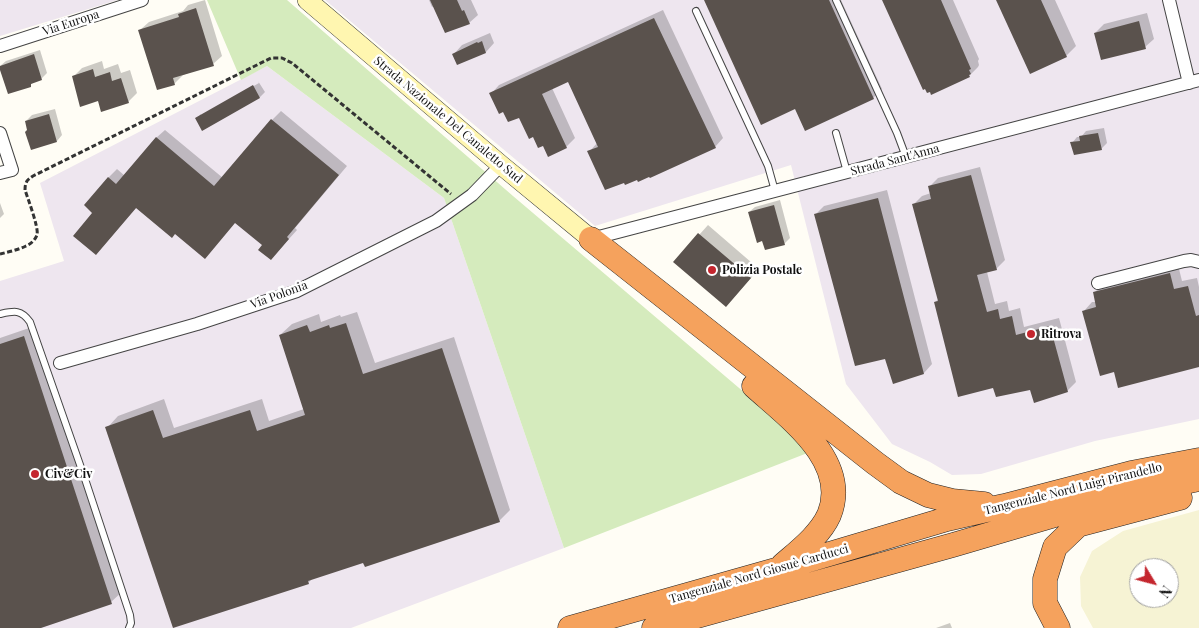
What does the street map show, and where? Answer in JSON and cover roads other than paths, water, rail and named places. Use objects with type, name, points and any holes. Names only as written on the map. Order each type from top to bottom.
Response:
[{"type":"highway","points":[[591,239],[901,482],[928,495],[952,501],[1004,506]]},
{"type":"highway","points":[[591,239],[803,431],[822,454],[832,477],[834,496],[829,515],[818,532],[779,569]]},
{"type":"highway","name":"Tangenziale Nord Luigi Pirandello","points":[[947,519],[1004,506],[1131,472],[1199,460]]},
{"type":"highway","name":"Tangenziale Nord Luigi Pirandello","points":[[953,544],[1123,495],[1199,479]]},
{"type":"highway","points":[[1058,628],[1045,603],[1045,579],[1055,547],[1078,525],[1189,496],[1199,486]]},
{"type":"highway","name":"Tangenziale Nord Giosuè Carducci","points":[[570,628],[947,519]]},
{"type":"highway","name":"Tangenziale Nord Giosuè Carducci","points":[[654,628],[953,544]]},
{"type":"main road","name":"Strada Nazionale Del Canaletto Sud","points":[[307,0],[591,239]]},
{"type":"street","name":"Via Europa","points":[[0,46],[142,0]]},
{"type":"street","points":[[1169,0],[1194,82]]},
{"type":"street","name":"Strada Sant'Anna","points":[[591,239],[1194,82]]},
{"type":"street","points":[[0,133],[12,170],[0,173]]},
{"type":"street","name":"Via Polonia","points":[[60,363],[197,324],[297,291],[436,221],[472,196],[501,165]]},
{"type":"street","points":[[1098,283],[1187,261],[1199,262]]},
{"type":"lane","points":[[836,0],[897,133],[906,157]]},
{"type":"lane","points":[[696,10],[768,166],[775,191]]},
{"type":"lane","points":[[836,133],[847,172]]},
{"type":"lane","points":[[0,314],[19,312],[25,315],[30,322],[130,615],[131,623],[129,628]]},
{"type":"lane","points":[[46,367],[60,363]]},
{"type":"place","name":"Polizia Postale","points":[[712,270]]},
{"type":"place","name":"Ritrova","points":[[1031,334]]},
{"type":"place","name":"Civ&Civ","points":[[35,474]]}]
